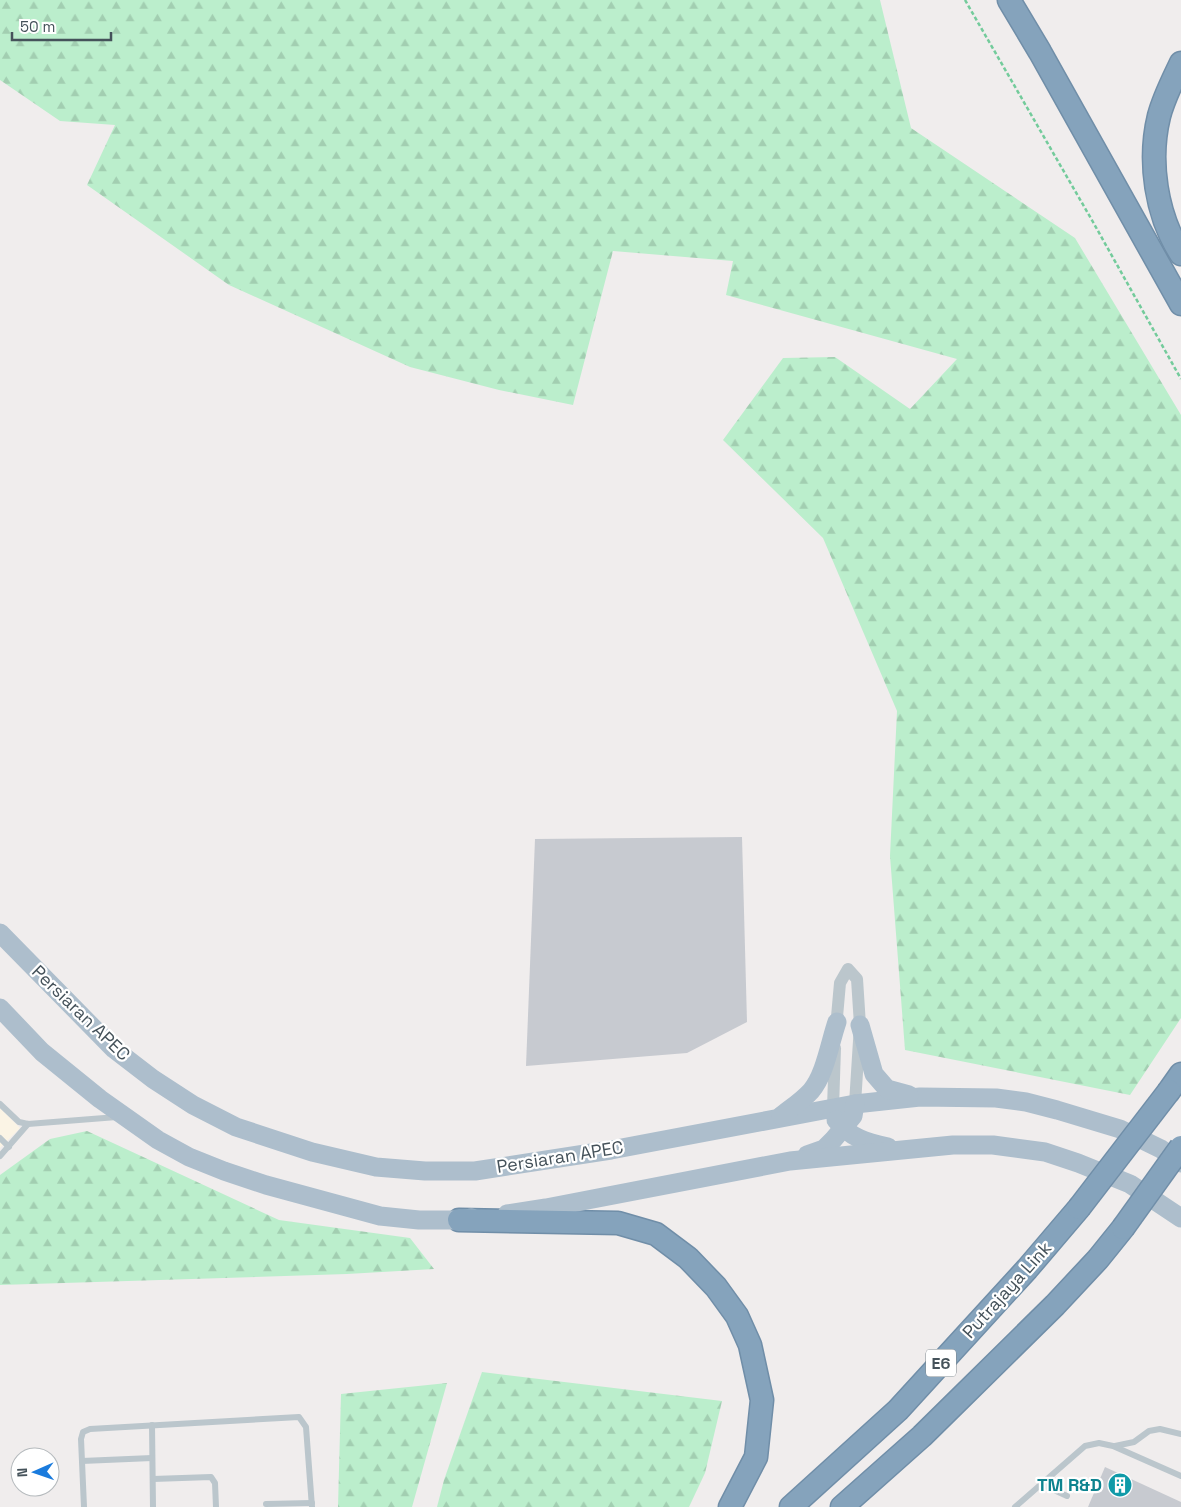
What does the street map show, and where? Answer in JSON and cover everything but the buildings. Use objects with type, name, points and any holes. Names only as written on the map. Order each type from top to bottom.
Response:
[{"type":"highway","points":[[1009,0],[1181,304]]},
{"type":"highway","points":[[1181,63],[1168,90],[1159,118],[1155,148],[1155,174],[1159,200],[1168,228],[1181,254]]},
{"type":"highway","name":"Putrajaya Link","points":[[791,1507],[898,1410],[1027,1269],[1079,1208],[1175,1082]]},
{"type":"highway","name":"E6","points":[[842,1507],[922,1436],[1055,1305],[1098,1259],[1123,1228],[1181,1147]]},
{"type":"highway","points":[[459,1220],[618,1222],[656,1234],[688,1258],[716,1286],[737,1316],[750,1345],[762,1400],[756,1457],[730,1507]]},
{"type":"main road","name":"Persiaran APEC","points":[[0,933],[114,1049],[193,1105],[236,1127],[312,1152],[376,1167],[426,1171],[475,1171],[611,1150],[855,1104],[920,1097],[996,1098],[1026,1102],[1058,1110],[1120,1129],[1161,1149],[1181,1163]]},
{"type":"main road","points":[[0,1008],[42,1052],[100,1099],[158,1140],[189,1157],[266,1185],[380,1216],[420,1220],[459,1220],[546,1208],[790,1161],[953,1145],[993,1145],[1045,1152],[1078,1163],[1130,1184],[1181,1218]]},
{"type":"main road","points":[[778,1118],[812,1090],[819,1078],[837,1022]]},
{"type":"main road","points":[[860,1025],[874,1074],[887,1089],[920,1097]]},
{"type":"main road","points":[[790,1161],[824,1149],[853,1116],[855,1104]]},
{"type":"main road","points":[[832,1108],[836,1121],[854,1137],[901,1150]]},
{"type":"street","points":[[832,1108],[840,983],[848,969],[857,979],[860,1025],[855,1104]]},
{"type":"lane","points":[[0,1104],[19,1122],[28,1124],[126,1116]]},
{"type":"lane","points":[[0,1156],[28,1124]]},
{"type":"lane","points":[[0,1138],[9,1147]]},
{"type":"lane","points":[[84,1507],[81,1439],[83,1432],[90,1429],[299,1417],[306,1427],[312,1505],[266,1504]]},
{"type":"lane","points":[[152,1425],[153,1507]]},
{"type":"lane","points":[[1113,1446],[1134,1442],[1149,1431],[1160,1429],[1181,1434]]},
{"type":"lane","points":[[1015,1507],[1085,1446],[1099,1443],[1113,1446],[1181,1476]]},
{"type":"lane","points":[[82,1461],[152,1458]]},
{"type":"lane","points":[[153,1479],[211,1477],[215,1483],[216,1507]]},
{"type":"lane","points":[[1041,1484],[1066,1496]]},
{"type":"path","points":[[965,0],[1094,222],[1181,379]]},
{"type":"shaded area","points":[[0,1108],[20,1128],[0,1148]]},
{"type":"green space","points":[[0,0],[880,0],[911,128],[1075,238],[1181,415],[1181,1018],[1130,1095],[905,1050],[890,856],[897,711],[823,538],[723,440],[783,358],[835,357],[910,409],[957,359],[726,295],[733,261],[613,251],[573,405],[499,390],[410,367],[229,285],[87,185],[115,125],[60,121],[0,80]]},
{"type":"green space","points":[[87,1131],[279,1220],[410,1238],[434,1269],[347,1274],[0,1285],[0,1175],[50,1139]]},
{"type":"green space","points":[[482,1372],[722,1401],[705,1473],[689,1507],[437,1507],[444,1480]]},
{"type":"green space","points":[[447,1383],[412,1507],[338,1507],[341,1394]]},
{"type":"place","name":"TM R&D","points":[[1120,1485]]}]
